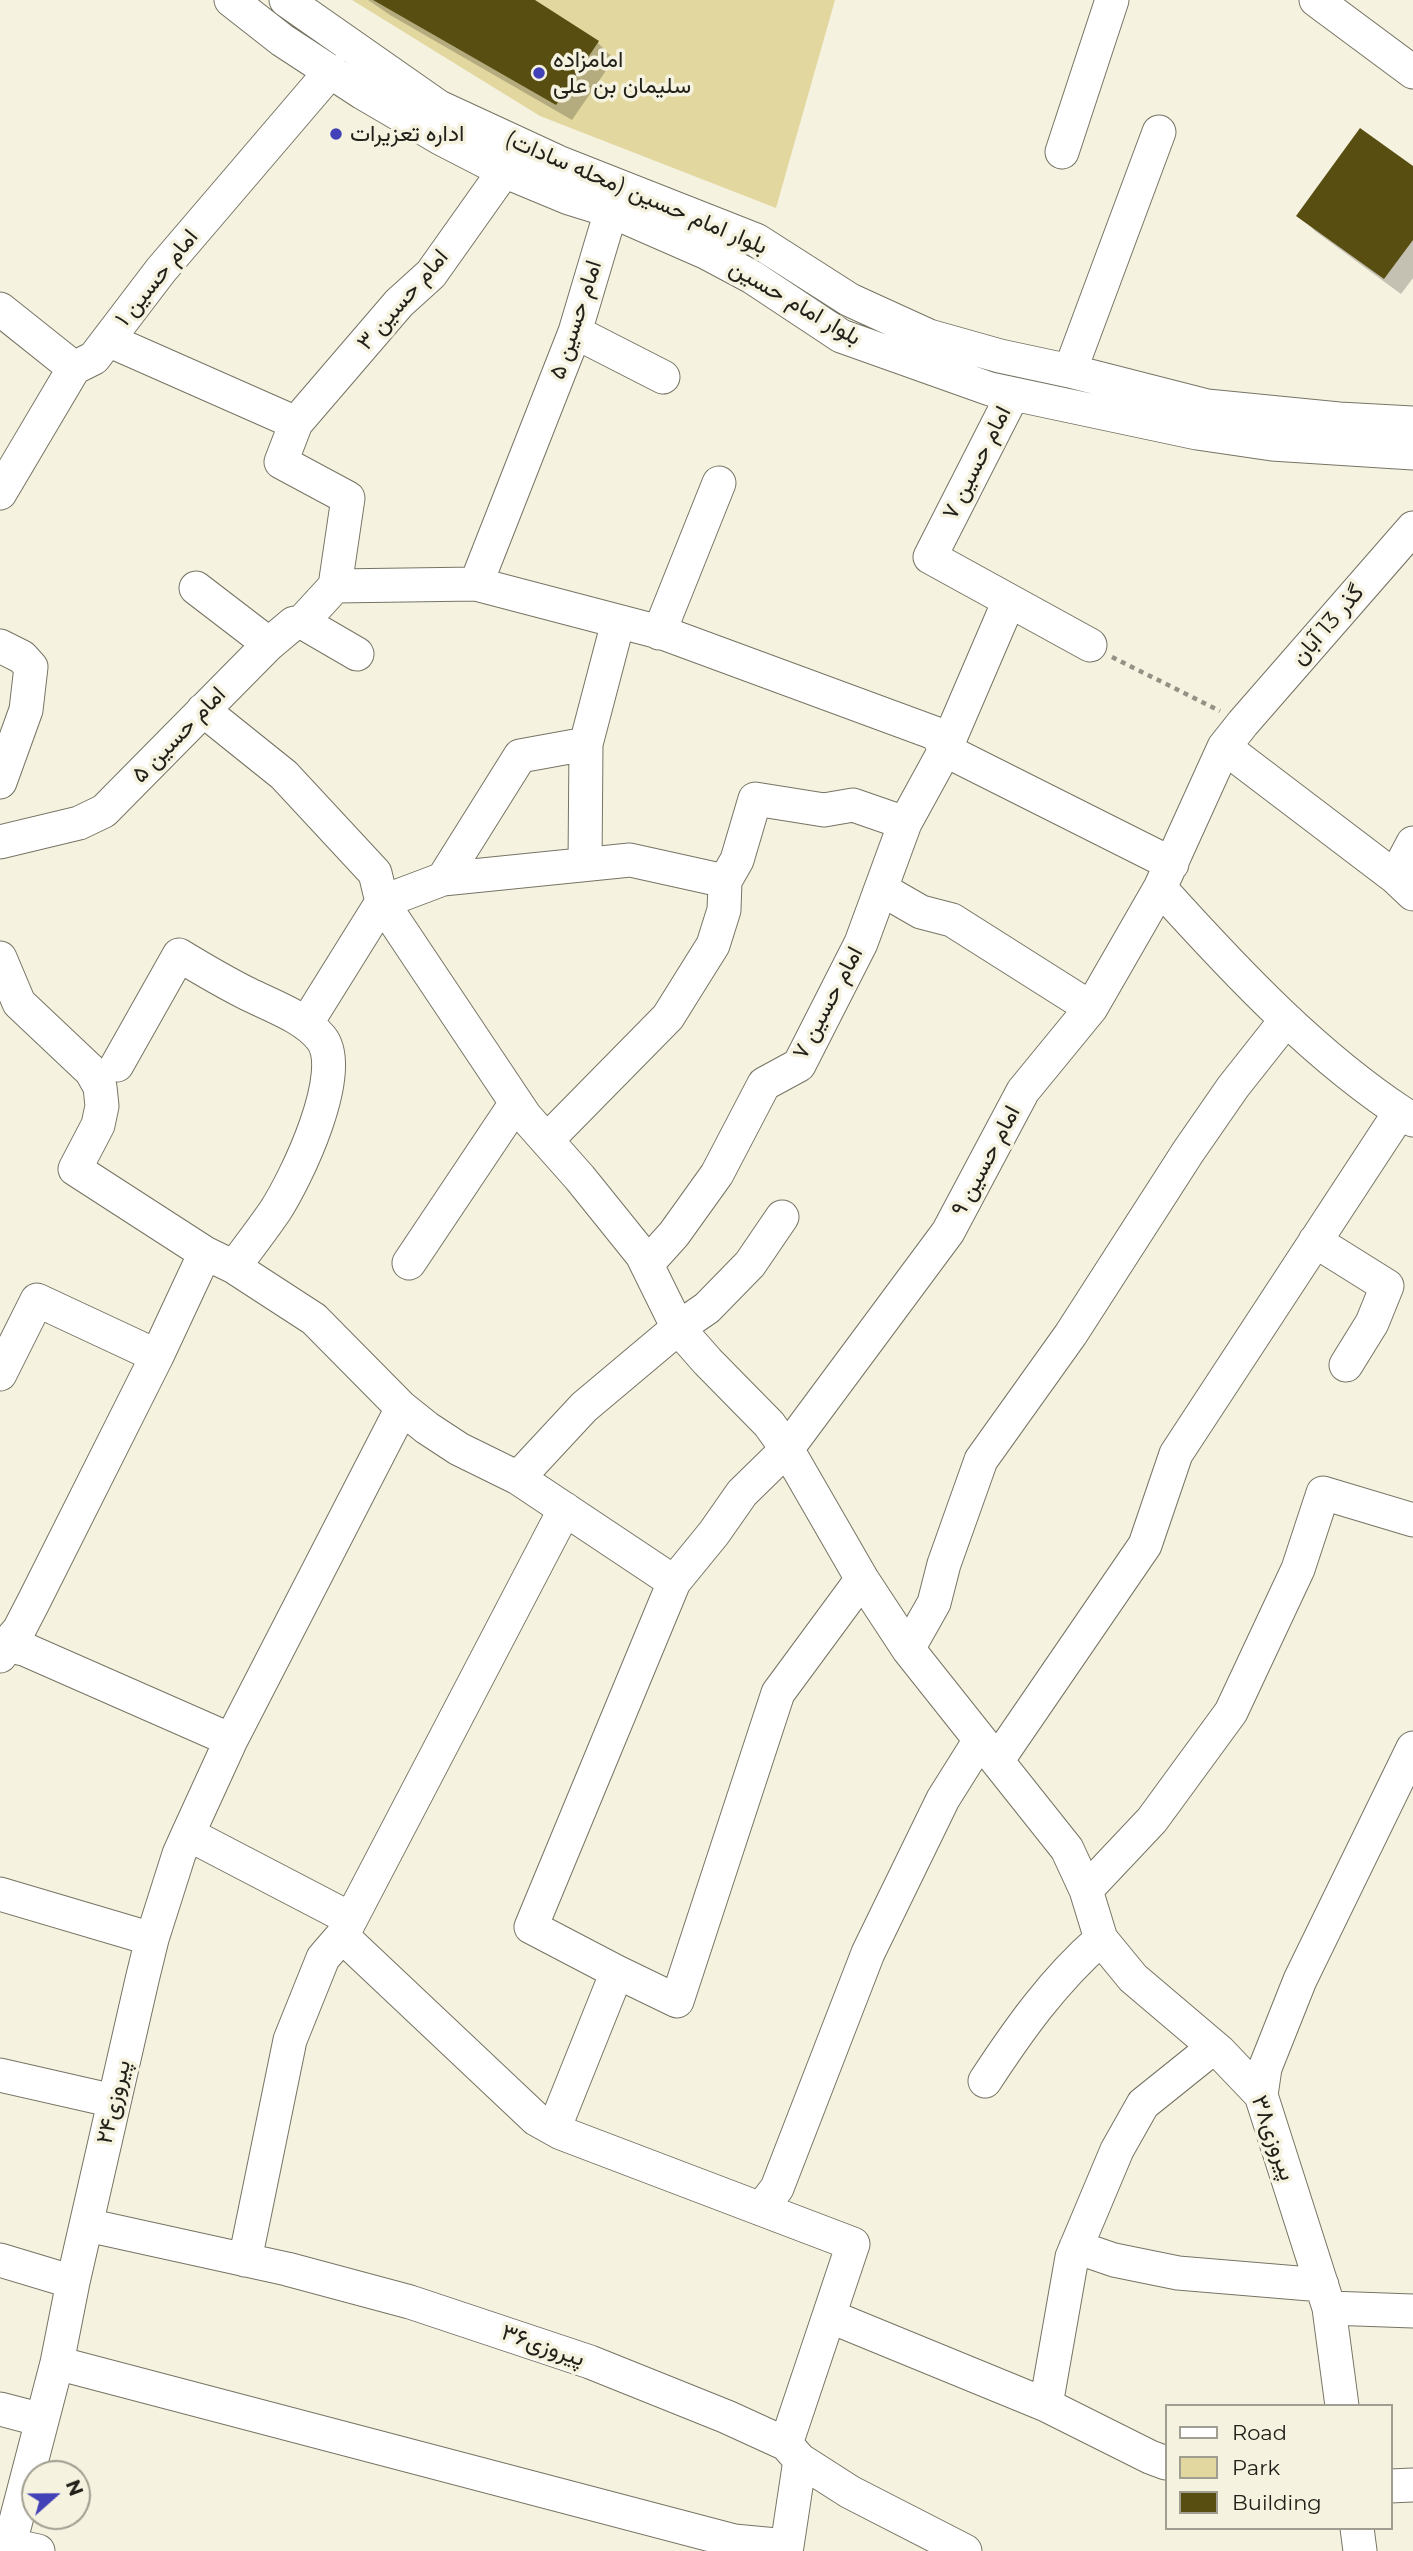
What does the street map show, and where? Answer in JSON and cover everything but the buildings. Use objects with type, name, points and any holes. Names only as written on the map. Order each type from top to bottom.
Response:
[{"type":"street","name":"بلوار امام حسین","points":[[232,0],[282,40],[363,93],[440,138],[504,171],[569,198],[611,211],[707,253],[752,277],[841,336],[925,367],[1013,394],[1209,435],[1272,444],[1413,453]]},
{"type":"street","name":"بلوار امام حسین (محله سادات)","points":[[286,0],[439,107],[558,162],[756,240],[850,300],[929,336],[1207,406],[1413,423]]},
{"type":"street","points":[[1062,152],[1112,0]]},
{"type":"street","points":[[1316,0],[1413,72]]},
{"type":"street","name":"امام حسین ۱","points":[[0,493],[74,368],[94,358],[161,270],[331,71]]},
{"type":"street","points":[[1070,371],[1159,132]]},
{"type":"street","name":"امام حسین ۳","points":[[335,586],[348,498],[281,462],[296,423],[399,303],[431,274],[504,171]]},
{"type":"street","name":"امام حسین ۵","points":[[477,584],[575,332],[611,211]]},
{"type":"street","points":[[0,309],[74,368]]},
{"type":"street","points":[[575,332],[663,377]]},
{"type":"street","points":[[108,340],[296,423]]},
{"type":"street","name":"امام حسین ۷","points":[[1013,394],[930,557],[1090,645]]},
{"type":"street","points":[[659,632],[719,483]]},
{"type":"street","name":"گذر 13 آبان","points":[[1166,876],[1234,735],[1413,528]]},
{"type":"street","points":[[335,586],[477,584],[659,632],[937,734],[945,750],[1166,876],[1220,955],[1286,1020],[1406,1116],[1315,1241],[1176,1454],[1145,1545],[989,1751],[943,1799],[868,1953],[777,2188],[761,2209]]},
{"type":"street","name":"امام حسین ۵","points":[[0,842],[79,823],[104,811],[269,644],[294,623],[302,622],[335,586]]},
{"type":"street","points":[[196,588],[269,644]]},
{"type":"street","name":"امام حسین ۷","points":[[646,1264],[674,1234],[717,1174],[764,1084],[799,1065],[861,943],[905,823],[945,750],[1009,601]]},
{"type":"street","points":[[302,622],[357,654]]},
{"type":"street","points":[[585,864],[586,744],[618,622]]},
{"type":"street","points":[[0,646],[22,657],[31,667],[26,710],[0,782]]},
{"type":"street","name":"پیروزی۳۸","points":[[203,710],[284,775],[375,873],[382,902],[516,1103],[642,1255],[678,1328],[769,1424],[787,1449],[862,1579],[908,1648],[1067,1849],[1086,1890],[1101,1939],[1133,1978],[1214,2047],[1261,2095],[1326,2296],[1342,2404]]},
{"type":"street","points":[[1234,735],[1404,886],[1413,843]]},
{"type":"street","points":[[443,879],[520,756],[586,744]]},
{"type":"street","points":[[547,1140],[668,1017],[713,946],[724,910],[725,881],[737,860],[755,799],[824,810],[853,804],[905,823]]},
{"type":"street","points":[[306,1024],[382,902],[443,879],[630,860],[725,881]]},
{"type":"street","name":"امام حسین ۹","points":[[617,1972],[531,1927],[674,1582],[742,1493],[787,1449],[948,1232],[1023,1091],[1091,1009],[1166,876]]},
{"type":"street","points":[[881,889],[921,912],[952,920],[1091,1009]]},
{"type":"street","points":[[2,1649],[19,1630],[157,1356],[219,1260],[276,1209],[298,1167],[321,1111],[329,1079],[328,1050],[321,1038],[306,1024],[213,976],[179,955],[117,1065]]},
{"type":"street","points":[[1,965],[19,1003],[91,1071],[100,1087],[102,1106],[98,1125],[75,1169],[314,1319],[402,1408],[459,1449],[518,1478],[674,1582]]},
{"type":"street","points":[[908,1648],[934,1603],[944,1564],[981,1460],[1071,1334],[1203,1130],[1286,1020]]},
{"type":"street","points":[[409,1263],[516,1103]]},
{"type":"street","points":[[518,1478],[584,1407],[678,1328],[707,1308],[750,1264],[782,1217]]},
{"type":"street","points":[[1315,1241],[1387,1286],[1372,1323],[1346,1365]]},
{"type":"street","points":[[0,1374],[37,1300],[157,1356]]},
{"type":"street","name":"پیروزی۲۴","points":[[19,2549],[42,2420],[57,2364],[114,2102],[152,1939],[179,1854],[231,1740],[402,1408]]},
{"type":"street","points":[[1086,1890],[1152,1820],[1231,1712],[1298,1569],[1323,1493],[1413,1520]]},
{"type":"street","points":[[245,2260],[290,2040],[323,1958],[346,1927],[565,1509]]},
{"type":"street","points":[[554,2129],[617,1972],[677,2001],[778,1693],[862,1579]]},
{"type":"street","points":[[2,1649],[24,1650],[231,1740]]},
{"type":"street","points":[[1261,2095],[1265,2068],[1300,1980],[1413,1748]]},
{"type":"street","points":[[57,2364],[734,2541],[787,2546],[793,2452],[829,2316],[853,2244],[554,2129],[536,2119],[346,1927],[188,1834]]},
{"type":"street","points":[[0,1894],[152,1939]]},
{"type":"street","points":[[985,2081],[1016,2034],[1053,1987],[1078,1959],[1101,1939]]},
{"type":"street","points":[[1045,2405],[1072,2257],[1117,2150],[1143,2104],[1214,2047]]},
{"type":"street","points":[[0,2075],[114,2102]]},
{"type":"street","name":"پیروزی۳۶","points":[[87,2225],[245,2260],[410,2302],[590,2362],[727,2417],[793,2452],[850,2492],[965,2551]]},
{"type":"street","points":[[1076,2247],[1114,2259],[1178,2273],[1413,2311]]},
{"type":"street","points":[[0,2260],[73,2282]]},
{"type":"street","points":[[829,2316],[1045,2405],[1164,2462]]},
{"type":"street","points":[[0,2409],[42,2420]]},
{"type":"street","points":[[1392,2486],[1413,2485]]},
{"type":"street","points":[[1357,2530],[1360,2551]]},
{"type":"path","points":[[1090,645],[1234,735]]},
{"type":"green space","points":[[352,0],[835,0],[776,208],[540,116]]},
{"type":"place","name":"امامزاده سلیمان بن علی","points":[[539,73]]},
{"type":"place","name":"اداره تعزیرات","points":[[336,134]]}]
